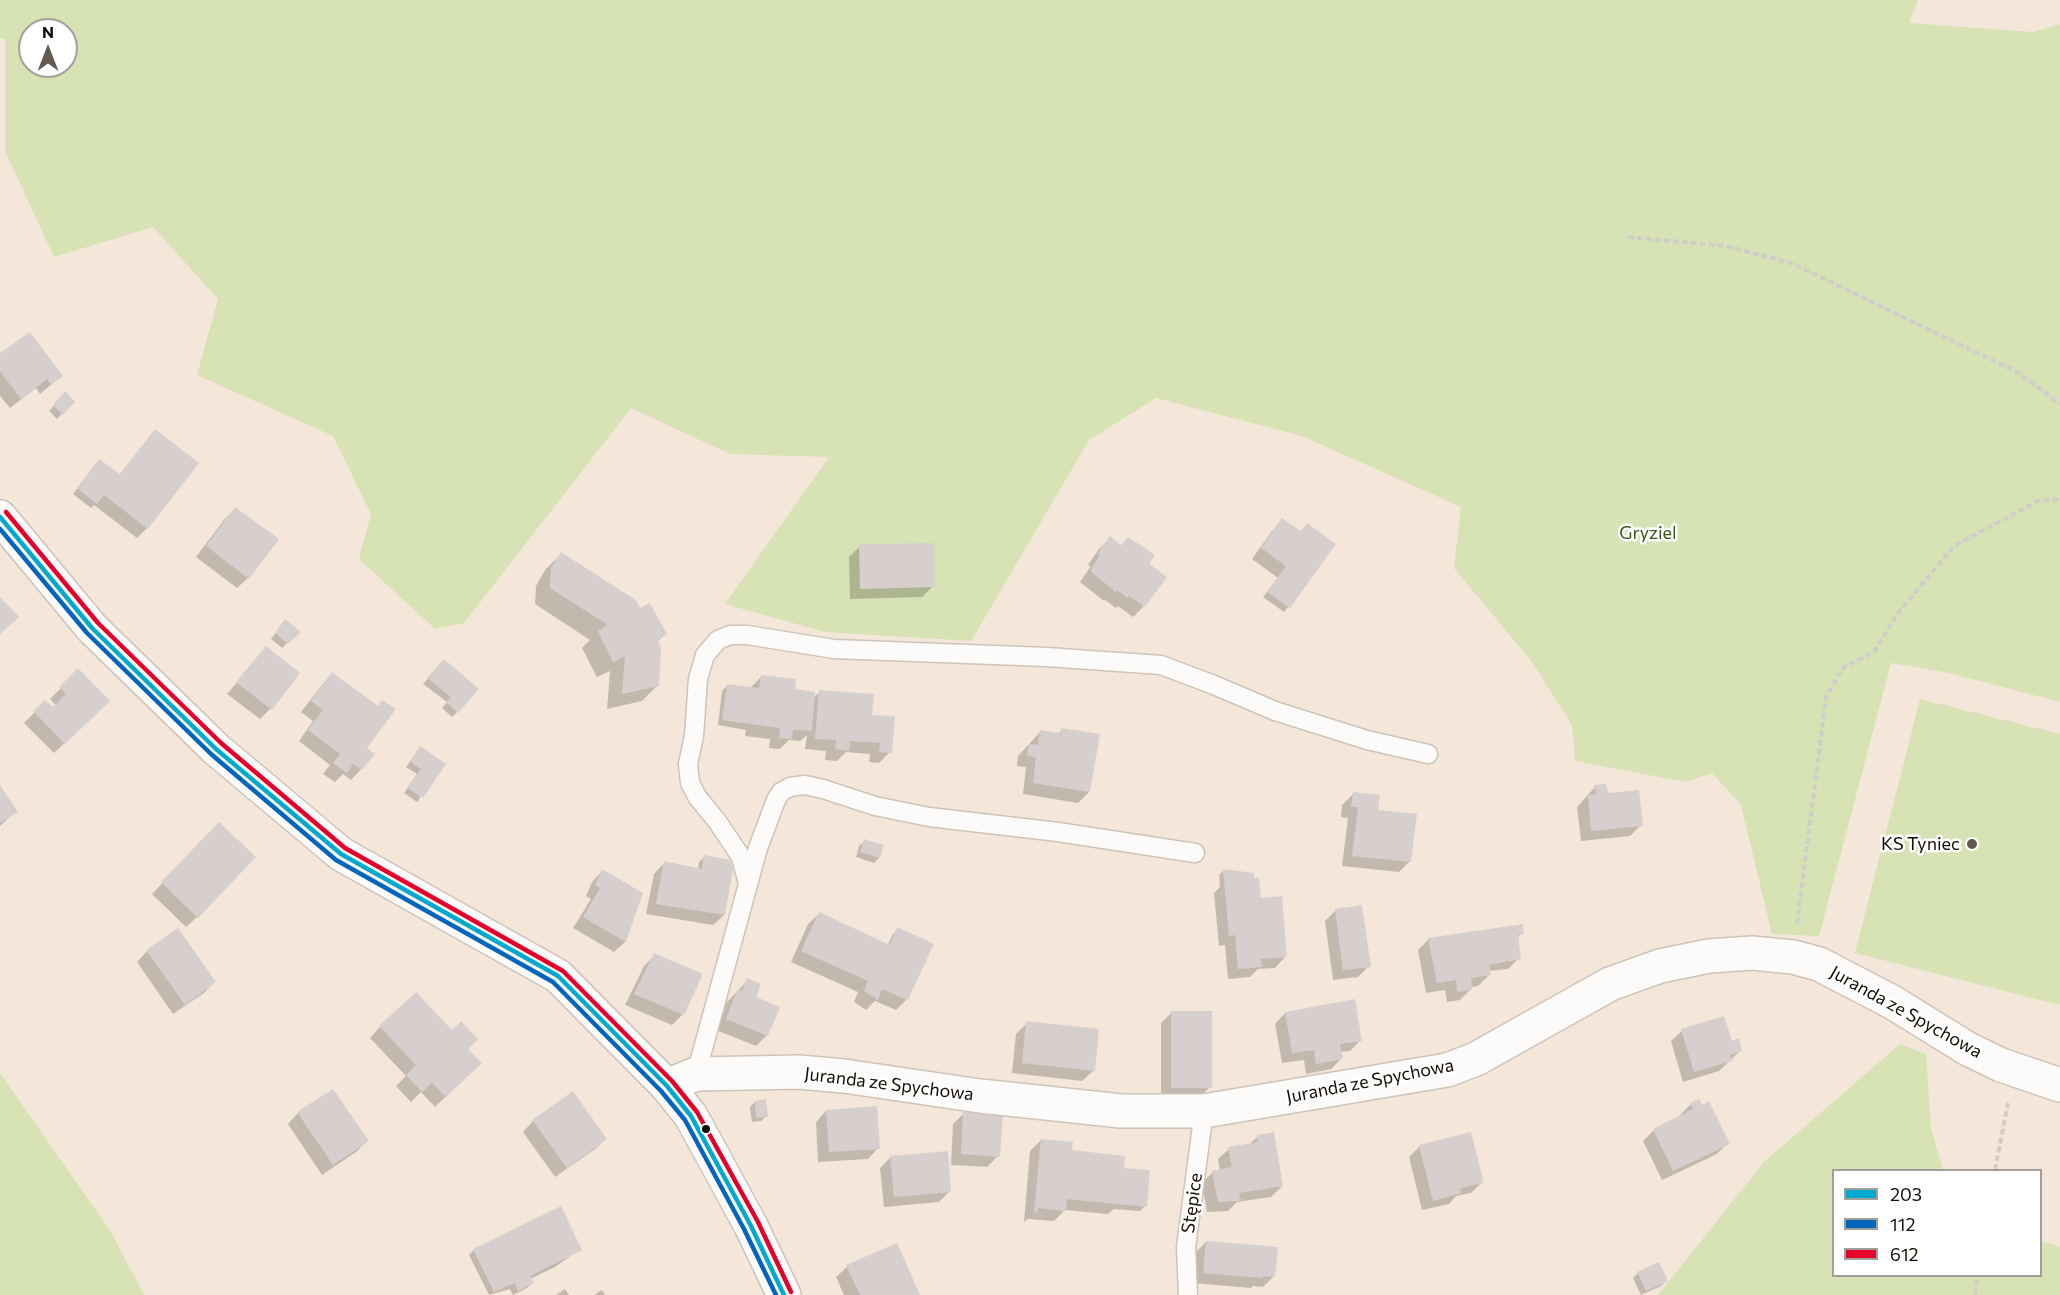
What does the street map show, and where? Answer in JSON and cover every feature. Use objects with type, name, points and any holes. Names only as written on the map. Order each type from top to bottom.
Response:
[{"type":"street","points":[[0,517],[92,628],[216,749],[342,854],[558,976],[682,1080],[691,1116],[751,1226],[784,1295]]},
{"type":"street","name":"Juranda ze Spychowa","points":[[682,1080],[799,1072],[844,1076],[980,1096],[1121,1111],[1204,1111],[1447,1070],[1485,1055],[1610,984],[1660,966],[1709,956],[1752,953],[1793,957],[1818,964],[1892,1002],[1968,1049],[2014,1069],[2060,1085]]},
{"type":"lane","points":[[748,884],[741,857],[717,821],[698,798],[690,783],[688,764],[694,736],[698,679],[705,655],[718,640],[730,635],[747,635],[834,649],[1047,657],[1161,665],[1275,711],[1367,740],[1428,754]]},
{"type":"lane","points":[[682,1080],[758,848],[776,800],[781,792],[790,787],[805,785],[874,806],[929,817],[1058,832],[1195,853]]},
{"type":"lane","name":"Stępice","points":[[1188,1295],[1186,1247],[1204,1111]]},
{"type":"path","points":[[1628,237],[1726,246],[1791,263],[2017,372],[2060,404]]},
{"type":"path","points":[[1793,957],[1821,727],[1826,698],[1837,677],[1844,667],[1874,652],[1898,613],[1954,546],[2038,501],[2060,499]]},
{"type":"path","points":[[1995,1169],[2014,1069]]},
{"type":"path","points":[[1975,1295],[1977,1277]]},
{"type":"green space","name":"Gryziel","points":[[0,0],[1918,0],[1909,23],[2033,32],[2060,24],[2060,702],[1949,673],[1891,663],[1819,936],[1772,934],[1741,805],[1712,773],[1685,782],[1575,761],[1572,725],[1532,662],[1454,568],[1461,507],[1302,436],[1156,398],[1089,440],[971,641],[825,632],[725,604],[829,457],[730,454],[631,408],[464,623],[435,629],[359,559],[371,514],[333,436],[197,375],[218,299],[153,227],[54,257],[5,151],[5,39],[0,38]]},
{"type":"green space","name":"KS Tyniec","points":[[1920,699],[2060,734],[2060,1005],[1855,953]]},
{"type":"green space","points":[[1900,1044],[1926,1054],[1931,1129],[1943,1169],[1832,1169],[1832,1277],[2042,1277],[2042,1241],[2060,1247],[2060,1295],[1658,1295],[1764,1162]]},
{"type":"green space","points":[[0,1073],[111,1232],[144,1295],[0,1295]]},
{"type":"building","points":[[30,332],[63,376],[51,385],[47,379],[21,399],[0,371],[0,353]]},
{"type":"building","points":[[65,391],[75,402],[63,415],[53,405]]},
{"type":"building","points":[[155,429],[199,463],[148,529],[104,495],[97,504],[77,488],[99,459],[120,474]]},
{"type":"building","points":[[235,507],[279,539],[249,579],[206,546]]},
{"type":"building","points":[[1282,518],[1301,531],[1307,523],[1336,544],[1290,608],[1267,592],[1286,566],[1261,548]]},
{"type":"building","points":[[1110,536],[1122,546],[1128,537],[1155,555],[1149,564],[1167,577],[1145,607],[1129,596],[1128,598],[1117,590],[1116,592],[1090,571],[1100,555],[1098,553]]},
{"type":"building","points":[[934,543],[935,587],[860,589],[859,544]]},
{"type":"building","points":[[561,552],[637,601],[640,608],[650,603],[667,634],[657,640],[661,647],[659,686],[622,694],[625,656],[613,662],[598,631],[608,625],[550,588],[551,568]]},
{"type":"building","points":[[0,597],[19,617],[0,634]]},
{"type":"building","points":[[285,619],[301,632],[288,644],[275,633]]},
{"type":"building","points":[[266,646],[300,673],[272,710],[236,682]]},
{"type":"building","points":[[444,659],[479,689],[458,713],[446,702],[451,697],[427,678]]},
{"type":"building","points":[[78,668],[110,701],[65,744],[33,711],[45,700],[53,707],[66,694],[59,687]]},
{"type":"building","points":[[332,672],[378,706],[382,700],[396,709],[367,748],[375,754],[362,770],[353,764],[347,773],[333,763],[340,754],[308,730],[323,710],[311,701]]},
{"type":"building","points":[[761,675],[796,679],[795,689],[815,692],[812,731],[793,730],[792,739],[779,738],[780,728],[722,720],[727,684],[759,688]]},
{"type":"building","points":[[819,690],[874,694],[872,715],[895,716],[892,753],[879,752],[880,743],[850,741],[849,751],[835,749],[836,740],[815,739]]},
{"type":"building","points":[[1061,728],[1100,734],[1090,792],[1033,783],[1036,757],[1027,756],[1029,744],[1038,745],[1040,730],[1061,733]]},
{"type":"building","points":[[420,746],[446,764],[423,798],[408,788],[421,769],[410,761]]},
{"type":"building","points":[[1606,784],[1608,793],[1639,790],[1643,826],[1591,831],[1588,795],[1596,794],[1594,785]]},
{"type":"building","points":[[0,785],[18,812],[0,823]]},
{"type":"building","points":[[1353,792],[1380,795],[1378,810],[1417,814],[1411,862],[1352,856],[1358,807],[1351,807]]},
{"type":"building","points":[[219,822],[256,857],[198,918],[161,882]]},
{"type":"building","points":[[864,839],[884,845],[880,858],[860,852]]},
{"type":"building","points":[[704,855],[730,860],[733,869],[725,915],[656,904],[664,861],[702,869]]},
{"type":"building","points":[[602,869],[643,893],[626,942],[583,917],[600,888],[595,885]]},
{"type":"building","points":[[1223,869],[1254,873],[1254,878],[1259,878],[1261,898],[1282,896],[1287,957],[1261,959],[1262,967],[1238,969],[1235,935],[1229,936]]},
{"type":"building","points":[[1362,905],[1371,967],[1343,970],[1335,909]]},
{"type":"building","points":[[819,912],[890,945],[897,927],[934,944],[908,1000],[882,989],[878,1000],[864,991],[868,981],[801,951]]},
{"type":"building","points":[[1523,924],[1524,934],[1518,935],[1521,959],[1489,965],[1491,975],[1471,978],[1472,990],[1457,992],[1456,980],[1437,983],[1428,938]]},
{"type":"building","points":[[178,928],[216,982],[185,1005],[146,950]]},
{"type":"building","points":[[654,953],[703,974],[684,1015],[634,994]]},
{"type":"building","points":[[747,978],[761,984],[756,997],[780,1007],[768,1036],[726,1019],[737,990],[742,991]]},
{"type":"building","points":[[416,992],[452,1030],[461,1021],[478,1039],[468,1049],[482,1063],[446,1097],[432,1083],[422,1092],[406,1075],[416,1065],[379,1026]]},
{"type":"building","points":[[1355,999],[1362,1041],[1340,1044],[1343,1059],[1316,1064],[1314,1050],[1292,1053],[1285,1012]]},
{"type":"building","points":[[1171,1011],[1212,1011],[1212,1088],[1171,1088]]},
{"type":"building","points":[[1724,1016],[1732,1041],[1739,1038],[1742,1051],[1730,1055],[1732,1061],[1694,1072],[1681,1029]]},
{"type":"building","points":[[1026,1021],[1099,1029],[1095,1071],[1022,1063]]},
{"type":"building","points":[[333,1089],[369,1141],[333,1165],[297,1112]]},
{"type":"building","points":[[573,1091],[607,1139],[567,1168],[532,1120]]},
{"type":"building","points":[[766,1099],[768,1117],[756,1118],[755,1101]]},
{"type":"building","points":[[1699,1099],[1702,1105],[1709,1101],[1730,1144],[1673,1171],[1653,1129],[1693,1109],[1690,1103]]},
{"type":"building","points":[[877,1106],[880,1149],[829,1152],[826,1110]]},
{"type":"building","points":[[963,1111],[1003,1114],[1000,1157],[961,1154]]},
{"type":"building","points":[[1274,1132],[1283,1186],[1239,1193],[1241,1201],[1218,1202],[1212,1171],[1232,1167],[1228,1147],[1258,1142],[1257,1135]]},
{"type":"building","points":[[1471,1132],[1484,1183],[1460,1188],[1461,1193],[1433,1201],[1419,1145]]},
{"type":"building","points":[[1041,1139],[1073,1142],[1072,1150],[1125,1156],[1124,1168],[1150,1170],[1147,1207],[1067,1199],[1066,1211],[1038,1208],[1037,1213],[1034,1212]]},
{"type":"building","points":[[948,1151],[951,1192],[894,1197],[890,1156]]},
{"type":"building","points":[[561,1206],[582,1250],[530,1276],[534,1283],[518,1291],[515,1283],[494,1292],[473,1249]]},
{"type":"building","points":[[1206,1241],[1278,1247],[1275,1277],[1203,1273]]},
{"type":"building","points":[[897,1243],[920,1295],[860,1295],[846,1265]]},
{"type":"building","points":[[1659,1262],[1668,1281],[1646,1291],[1637,1272]]},
{"type":"transit line","name":"612","points":[[6,512],[98,623],[221,743],[345,848],[563,971],[672,1081],[697,1112],[758,1222],[791,1292]]},
{"type":"transit line","name":"203","points":[[0,517],[92,628],[216,749],[341,854],[558,976],[667,1086],[691,1116],[751,1226],[784,1295]]},
{"type":"transit line","name":"112","points":[[0,529],[87,633],[211,754],[336,860],[553,982],[661,1091],[685,1120],[744,1229],[776,1295]]},
{"type":"place","name":"KS Tyniec","points":[[1972,844]]}]
